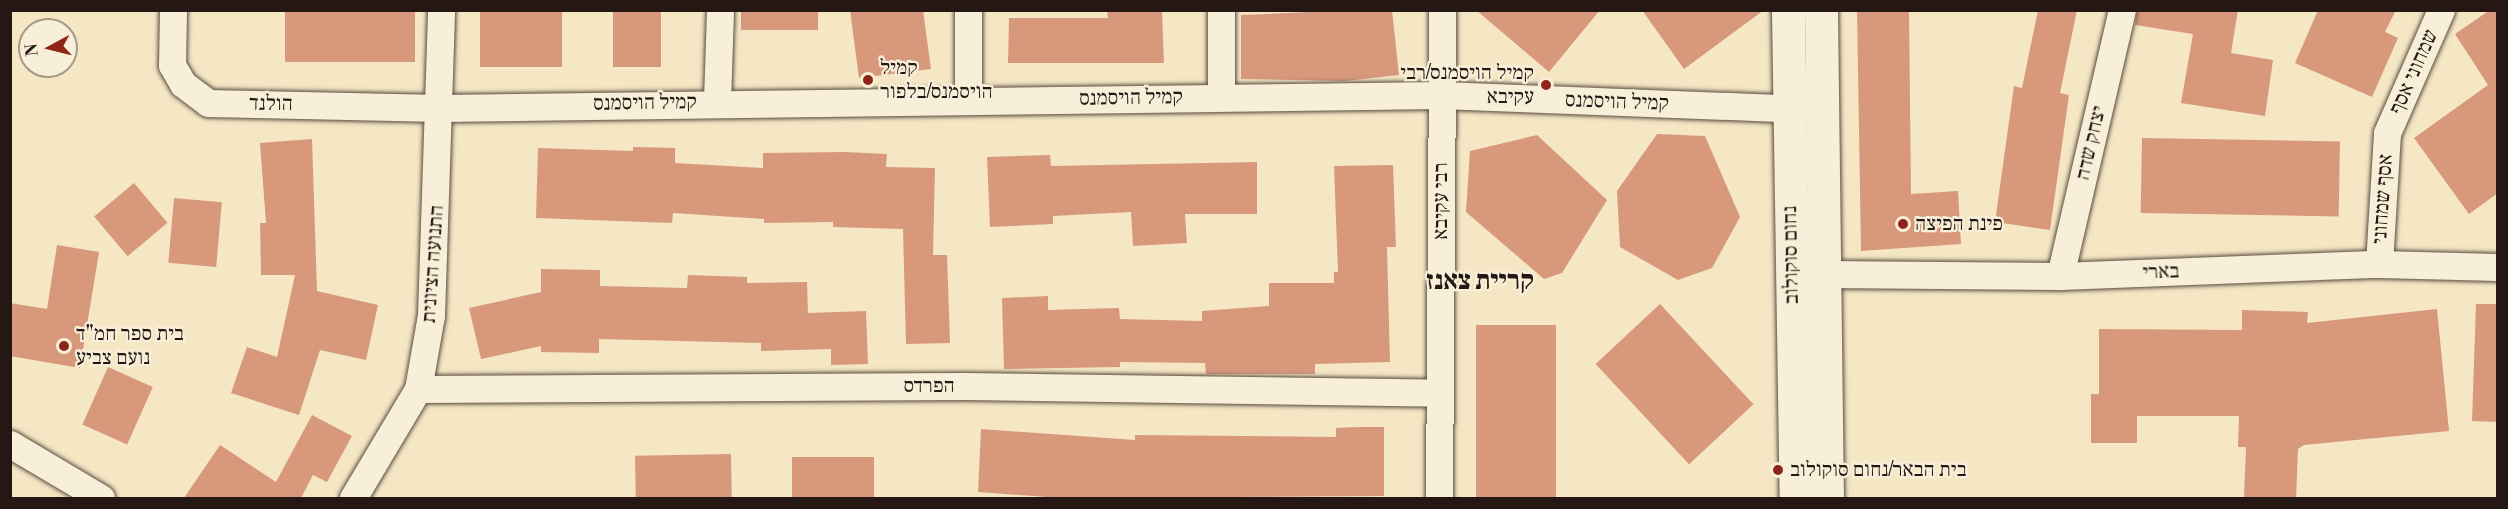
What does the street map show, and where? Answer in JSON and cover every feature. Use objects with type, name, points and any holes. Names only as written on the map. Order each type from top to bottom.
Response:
[{"type":"main road","name":"נחום סוקולוב","points":[[1788,10],[1787,108],[1796,498]]},
{"type":"main road","name":"נחום סוקולוב","points":[[1821,10],[1820,109],[1827,498]]},
{"type":"street","name":"הולנד","points":[[173,10],[172,65],[183,84],[208,102],[441,108]]},
{"type":"street","name":"התנועה הציונית","points":[[353,498],[418,389],[431,315],[441,108],[441,10]]},
{"type":"street","points":[[717,101],[720,10]]},
{"type":"street","points":[[968,10],[968,100]]},
{"type":"street","points":[[1221,10],[1221,97]]},
{"type":"street","name":"רבי עקיבא","points":[[1439,498],[1442,10]]},
{"type":"street","name":"יצחק שדה","points":[[2060,276],[2122,10]]},
{"type":"street","name":"שמחוני אסף","points":[[2387,133],[2441,10]]},
{"type":"street","name":"קמיל הויסמנס","points":[[441,108],[717,101],[1441,95],[1820,109]]},
{"type":"street","name":"אסף שמחוני","points":[[2379,264],[2387,133]]},
{"type":"street","name":"בארי","points":[[1824,274],[2060,276],[2379,264],[2498,267]]},
{"type":"street","name":"הפרדס","points":[[418,389],[965,386],[1440,393]]},
{"type":"street","points":[[10,444],[101,498]]},
{"type":"building","points":[[285,10],[415,10],[415,62],[285,62]]},
{"type":"building","points":[[480,10],[562,10],[562,67],[480,67]]},
{"type":"building","points":[[613,10],[661,10],[661,67],[613,67]]},
{"type":"building","points":[[741,10],[818,10],[818,30],[741,30]]},
{"type":"building","points":[[850,10],[923,10],[931,69],[859,78]]},
{"type":"building","points":[[1107,10],[1162,10],[1164,63],[1008,63],[1009,18],[1108,18]]},
{"type":"building","points":[[1392,10],[1399,75],[1345,81],[1241,79],[1241,15]]},
{"type":"building","points":[[1476,10],[1600,10],[1549,72]]},
{"type":"building","points":[[1642,10],[1764,10],[1684,69]]},
{"type":"building","points":[[1857,10],[1909,10],[1911,194],[1958,191],[1961,244],[1861,251]]},
{"type":"building","points":[[2038,10],[2077,10],[2060,93],[2069,95],[2050,230],[1995,222],[2014,86],[2022,88]]},
{"type":"building","points":[[2137,10],[2238,10],[2231,53],[2273,60],[2265,116],[2181,103],[2193,34],[2135,25]]},
{"type":"building","points":[[2318,10],[2396,10],[2385,32],[2398,38],[2372,97],[2295,63]]},
{"type":"building","points":[[2490,10],[2498,10],[2498,193],[2469,214],[2414,138],[2488,85],[2455,34]]},
{"type":"building","points":[[1657,134],[1705,136],[1740,217],[1712,268],[1678,280],[1620,247],[1617,191]]},
{"type":"building","points":[[1537,135],[1607,200],[1562,273],[1544,279],[1466,212],[1470,151]]},
{"type":"building","points":[[2142,138],[2340,141],[2339,216],[2141,213]]},
{"type":"building","points":[[312,139],[317,291],[378,305],[366,360],[320,350],[299,415],[231,393],[247,347],[277,357],[295,275],[261,275],[260,223],[266,223],[260,143]]},
{"type":"building","points":[[633,147],[675,148],[675,163],[763,168],[763,153],[845,152],[887,154],[886,167],[935,168],[933,255],[947,255],[950,343],[906,344],[903,229],[833,227],[833,222],[764,223],[764,219],[673,213],[672,223],[536,218],[538,148],[633,151]]},
{"type":"building","points":[[1050,155],[1051,166],[1257,162],[1257,214],[1185,214],[1187,243],[1133,246],[1131,212],[1053,216],[1053,224],[990,227],[987,157]]},
{"type":"building","points":[[1393,165],[1396,247],[1387,247],[1390,362],[1315,364],[1315,374],[1206,374],[1205,363],[1120,362],[1120,367],[1004,369],[1002,298],[1048,296],[1048,310],[1119,308],[1120,319],[1202,321],[1202,311],[1269,306],[1269,283],[1334,283],[1334,272],[1338,272],[1334,166]]},
{"type":"building","points":[[134,183],[167,223],[128,256],[94,216]]},
{"type":"building","points":[[174,198],[222,202],[216,267],[168,263]]},
{"type":"building","points":[[57,245],[99,252],[80,368],[10,356],[10,303],[47,309]]},
{"type":"building","points":[[541,269],[600,270],[600,286],[687,288],[688,275],[747,277],[747,283],[807,282],[808,313],[866,311],[868,364],[831,365],[831,349],[761,351],[761,343],[599,339],[599,353],[541,352],[541,346],[481,359],[469,308],[541,292]]},
{"type":"building","points":[[1660,304],[1753,404],[1689,464],[1596,364]]},
{"type":"building","points":[[2476,304],[2498,304],[2498,422],[2472,421]]},
{"type":"building","points":[[2437,309],[2449,431],[2304,445],[2298,449],[2296,498],[2244,498],[2246,447],[2238,447],[2239,416],[2137,416],[2137,443],[2091,443],[2091,394],[2099,394],[2099,329],[2242,330],[2242,310],[2308,312],[2307,323]]},
{"type":"building","points":[[1476,325],[1556,325],[1556,498],[1476,498]]},
{"type":"building","points":[[108,367],[153,387],[127,444],[82,425]]},
{"type":"building","points":[[312,415],[352,436],[327,482],[313,475],[301,498],[184,498],[220,445],[276,482]]},
{"type":"building","points":[[1384,427],[1384,496],[1061,498],[978,492],[981,429],[1135,440],[1135,435],[1336,437],[1336,428]]},
{"type":"building","points":[[731,454],[732,498],[636,498],[635,456]]},
{"type":"building","points":[[792,457],[874,457],[874,498],[792,498]]},
{"type":"place","name":"קמיל הויסמנס/בלפור","points":[[868,80]]},
{"type":"place","name":"קמיל הויסמנס/רבי עקיבא","points":[[1546,85]]},
{"type":"place","name":"פינת הפיצה","points":[[1903,224]]},
{"type":"place","name":"בית ספר חמ\"ד נועם צביע","points":[[64,346]]},
{"type":"place","name":"בית הבאר/נחום סוקולוב","points":[[1778,470]]},
{"type":"district","name":"קריית צאנז","points":[[1480,282]]}]
